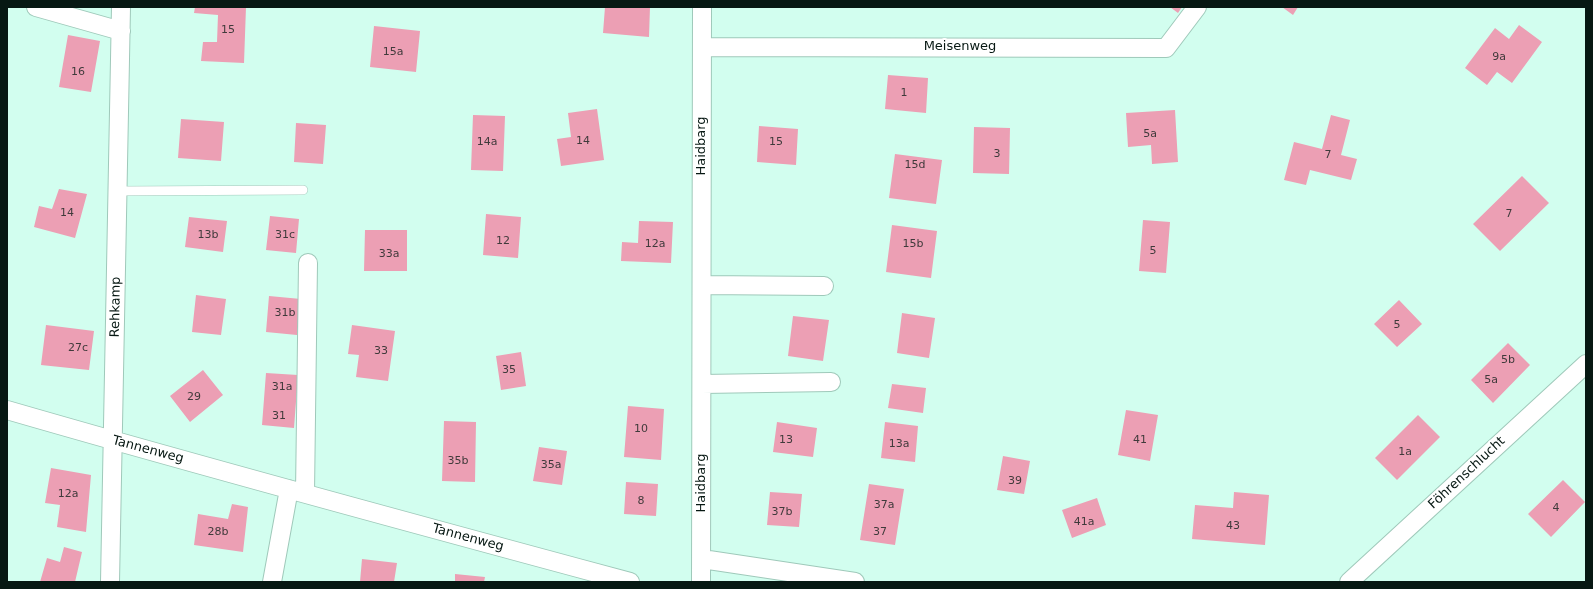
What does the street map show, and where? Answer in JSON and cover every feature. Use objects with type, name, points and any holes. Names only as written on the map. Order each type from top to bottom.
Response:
[{"type":"street","points":[[36,7],[121,31]]},
{"type":"street","name":"Rehkamp","points":[[110,582],[122,7]]},
{"type":"street","name":"Haidbarg","points":[[700,582],[702,559],[702,7]]},
{"type":"street","name":"Meisenweg","points":[[703,46],[1166,48],[1197,7]]},
{"type":"street","points":[[272,582],[297,491],[308,263]]},
{"type":"street","points":[[702,285],[824,286]]},
{"type":"street","name":"Föhrenschlucht","points":[[1349,582],[1583,370]]},
{"type":"street","points":[[702,384],[831,382]]},
{"type":"street","name":"Tannenweg","points":[[7,410],[113,441],[630,582]]},
{"type":"street","points":[[702,559],[855,582]]},
{"type":"lane","points":[[118,191],[303,190]]},
{"type":"building","points":[[195,7],[246,7],[244,63],[201,61],[203,42],[217,42],[218,15],[194,13]]},
{"type":"building","points":[[605,7],[650,7],[649,37],[603,33]]},
{"type":"building","points":[[1170,7],[1182,7],[1178,13]]},
{"type":"building","points":[[1282,7],[1298,7],[1293,15]]},
{"type":"building","points":[[1519,25],[1542,42],[1512,83],[1497,72],[1487,85],[1465,68],[1495,28],[1509,39]]},
{"type":"building","points":[[374,26],[420,31],[416,72],[370,67]]},
{"type":"building","points":[[68,35],[100,41],[91,92],[59,87]]},
{"type":"building","points":[[888,75],[928,78],[926,113],[885,109]]},
{"type":"building","points":[[597,109],[604,160],[561,166],[557,139],[571,137],[568,113]]},
{"type":"building","points":[[1175,110],[1178,162],[1152,164],[1151,145],[1128,147],[1126,113]]},
{"type":"building","points":[[473,115],[505,116],[503,171],[471,170]]},
{"type":"building","points":[[1331,115],[1350,120],[1341,155],[1357,159],[1351,180],[1310,170],[1306,185],[1284,180],[1294,142],[1322,149]]},
{"type":"building","points":[[181,119],[224,122],[221,161],[178,158]]},
{"type":"building","points":[[296,123],[326,125],[323,164],[294,162]]},
{"type":"building","points":[[759,126],[798,129],[796,165],[757,162]]},
{"type":"building","points":[[974,127],[1010,128],[1009,174],[973,173]]},
{"type":"building","points":[[895,154],[942,160],[936,204],[889,198]]},
{"type":"building","points":[[1522,176],[1549,203],[1500,251],[1473,224]]},
{"type":"building","points":[[59,189],[87,194],[75,238],[34,227],[39,206],[52,209]]},
{"type":"building","points":[[486,214],[521,217],[518,258],[483,255]]},
{"type":"building","points":[[270,216],[299,219],[296,253],[266,250]]},
{"type":"building","points":[[189,217],[227,221],[223,252],[185,247]]},
{"type":"building","points":[[1143,220],[1170,222],[1166,273],[1139,271]]},
{"type":"building","points":[[639,221],[673,222],[671,263],[621,261],[622,242],[638,243]]},
{"type":"building","points":[[892,225],[937,231],[931,278],[886,272]]},
{"type":"building","points":[[365,230],[407,230],[407,271],[364,271]]},
{"type":"building","points":[[196,295],[226,299],[221,335],[192,332]]},
{"type":"building","points":[[269,296],[301,299],[297,335],[266,332]]},
{"type":"building","points":[[1399,300],[1422,324],[1397,347],[1374,324]]},
{"type":"building","points":[[902,313],[935,318],[929,358],[897,353]]},
{"type":"building","points":[[793,316],[829,320],[823,361],[788,356]]},
{"type":"building","points":[[46,325],[94,331],[89,370],[41,365]]},
{"type":"building","points":[[352,325],[395,331],[388,381],[356,377],[359,355],[348,354]]},
{"type":"building","points":[[1508,343],[1530,365],[1493,403],[1471,380]]},
{"type":"building","points":[[521,352],[526,386],[501,390],[496,356]]},
{"type":"building","points":[[203,370],[223,395],[190,422],[170,396]]},
{"type":"building","points":[[266,373],[298,375],[294,428],[262,425]]},
{"type":"building","points":[[892,384],[926,388],[923,413],[888,408]]},
{"type":"building","points":[[628,406],[664,409],[661,460],[624,457]]},
{"type":"building","points":[[1126,410],[1158,415],[1150,461],[1118,455]]},
{"type":"building","points":[[1418,415],[1440,437],[1397,480],[1375,458]]},
{"type":"building","points":[[444,421],[476,422],[475,482],[442,481]]},
{"type":"building","points":[[777,422],[817,428],[813,457],[773,452]]},
{"type":"building","points":[[885,422],[918,426],[915,462],[881,458]]},
{"type":"building","points":[[539,447],[567,451],[562,485],[533,481]]},
{"type":"building","points":[[1003,456],[1030,461],[1024,494],[997,490]]},
{"type":"building","points":[[51,468],[91,475],[86,532],[57,527],[60,505],[45,503]]},
{"type":"building","points":[[1563,480],[1585,502],[1551,537],[1528,514]]},
{"type":"building","points":[[626,482],[658,484],[656,516],[624,514]]},
{"type":"building","points":[[869,484],[904,489],[895,545],[860,540]]},
{"type":"building","points":[[770,492],[802,494],[799,527],[767,525]]},
{"type":"building","points":[[1234,492],[1269,495],[1265,545],[1192,539],[1195,505],[1233,508]]},
{"type":"building","points":[[1097,498],[1106,525],[1072,538],[1062,510]]},
{"type":"building","points":[[232,504],[248,507],[243,552],[194,545],[198,514],[228,519]]},
{"type":"building","points":[[64,547],[82,552],[75,582],[40,582],[47,558],[60,562]]},
{"type":"building","points":[[362,559],[397,563],[394,582],[360,582]]},
{"type":"building","points":[[455,574],[485,577],[484,582],[455,582]]}]
